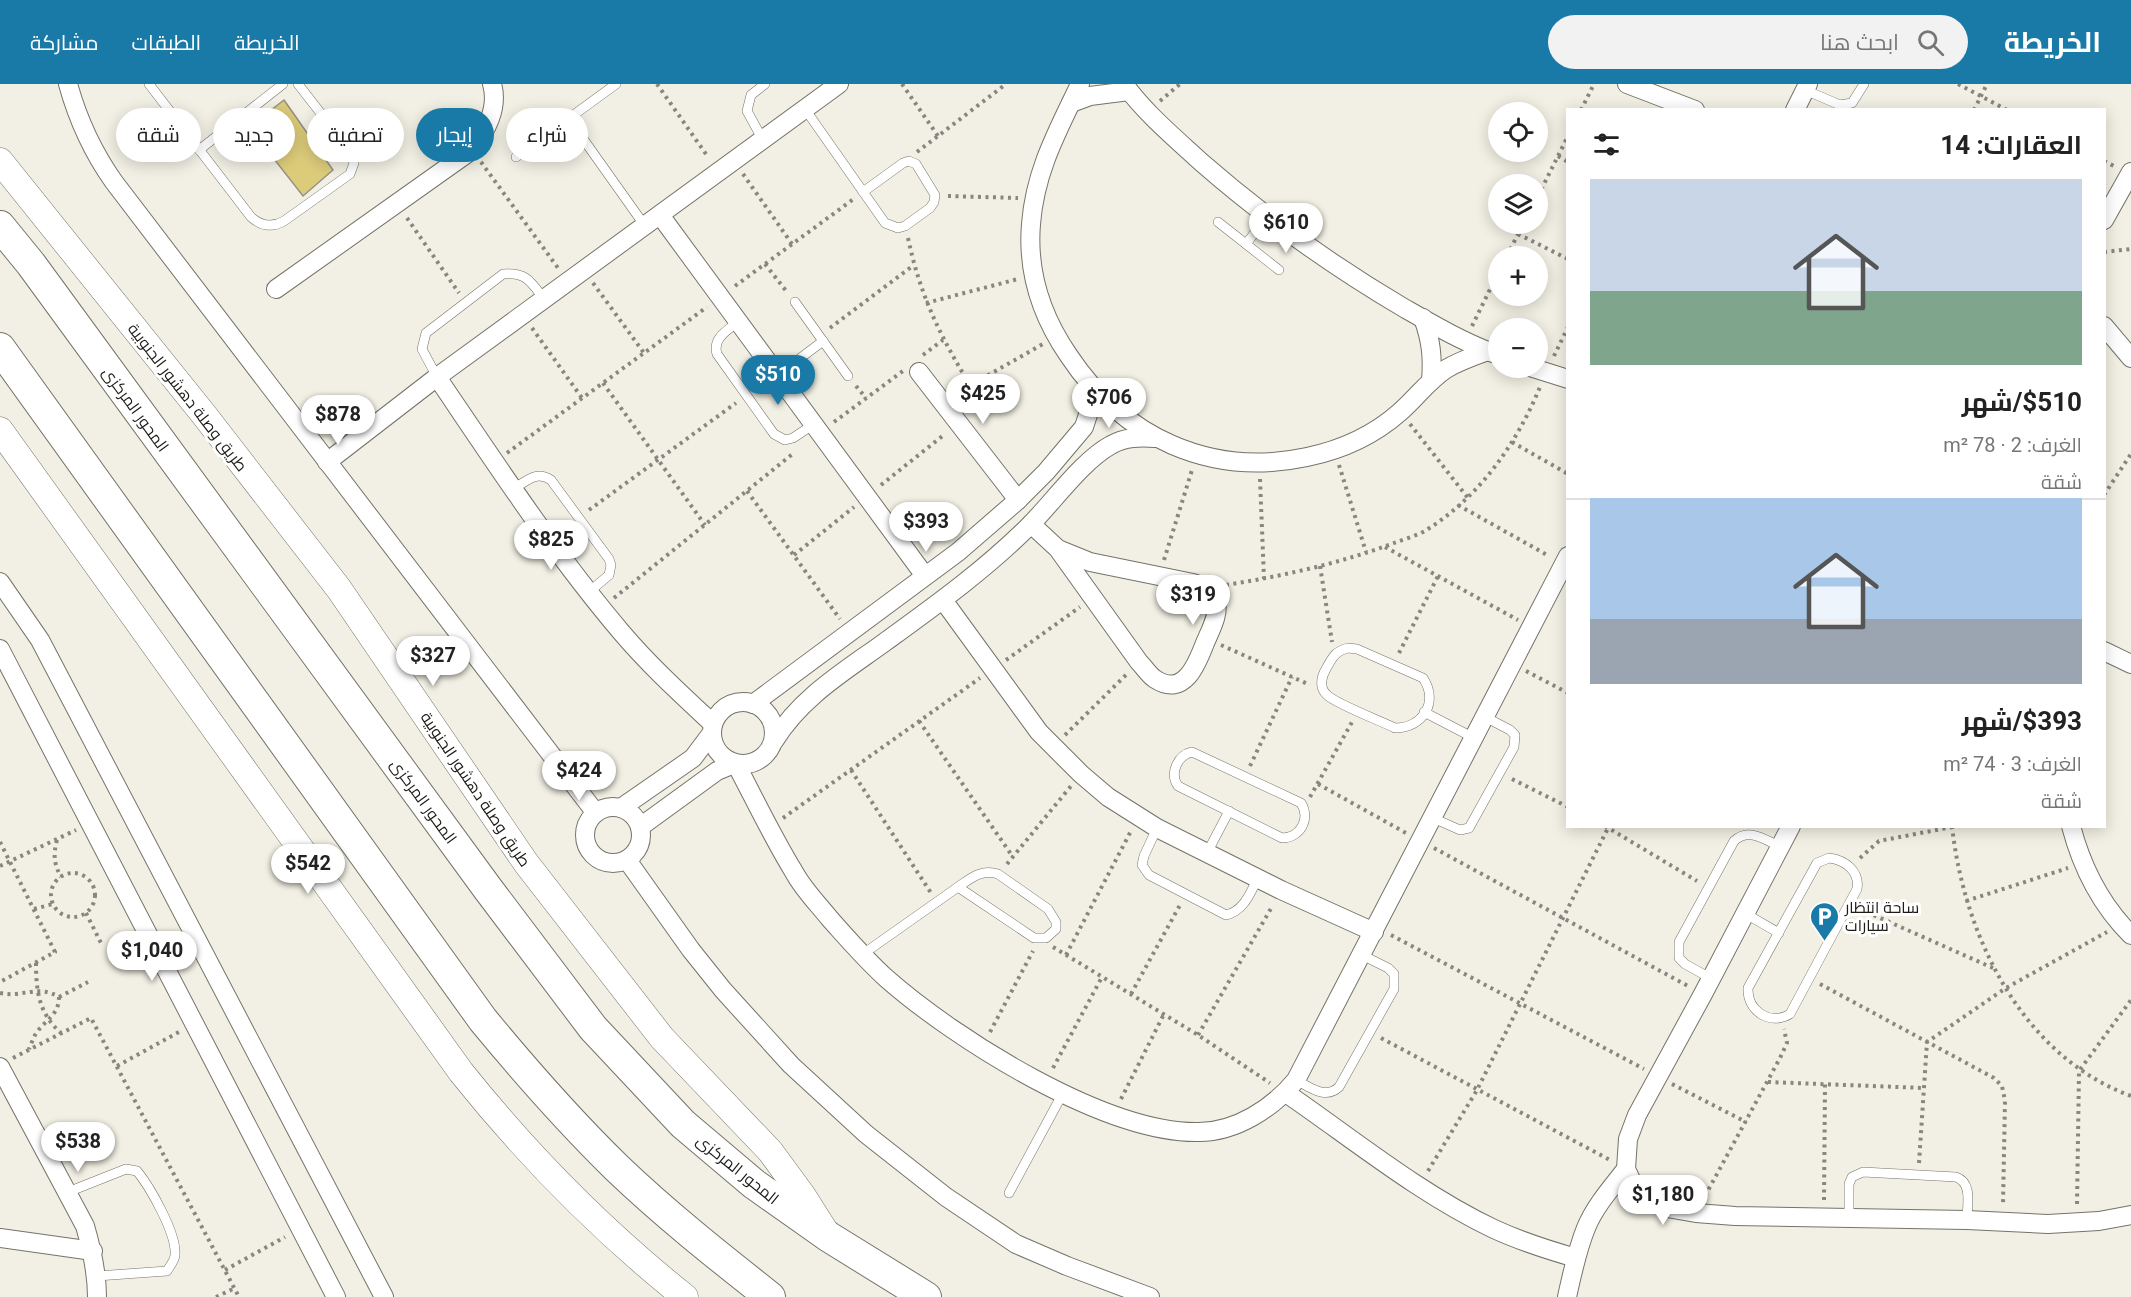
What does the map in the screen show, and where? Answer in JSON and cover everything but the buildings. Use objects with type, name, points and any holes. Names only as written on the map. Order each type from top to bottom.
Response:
[{"type":"highway","name":"المحور المركزى","points":[[0,226],[31,264],[488,889],[593,1028],[682,1124],[754,1184],[829,1237],[926,1297]]},
{"type":"highway","points":[[0,348],[490,1028],[533,1079],[618,1168],[668,1214],[770,1297]]},
{"type":"main road","name":"طريق وصلة دهشور الجنوبية","points":[[0,161],[212,425],[339,589],[533,872],[662,1038],[770,1151],[829,1237]]},
{"type":"main road","points":[[0,430],[461,1072],[561,1187],[621,1244],[685,1297]]},
{"type":"street","points":[[68,84],[82,127],[102,165],[595,812]]},
{"type":"street","points":[[492,84],[493,108]]},
{"type":"street","points":[[327,462],[437,377],[839,84]]},
{"type":"street","points":[[1080,84],[1052,138],[1041,170],[1031,224],[1033,275],[1042,306],[1055,336],[1093,388],[1119,413],[1158,439],[1197,455],[1228,461],[1259,463],[1284,462],[1334,450],[1359,439],[1401,412],[1431,381],[1448,368],[1488,355]]},
{"type":"street","points":[[1627,84],[1690,108]]},
{"type":"street","points":[[1071,103],[1127,87],[1148,111],[1197,158],[1296,239],[1358,281],[1422,318],[1488,351]]},
{"type":"street","points":[[1796,108],[1807,87]]},
{"type":"street","points":[[276,289],[454,162]]},
{"type":"street","points":[[2106,216],[2131,171]]},
{"type":"street","points":[[660,215],[925,576]]},
{"type":"street","points":[[1422,318],[1431,338],[1433,360],[1431,381]]},
{"type":"street","points":[[2106,329],[2131,360]]},
{"type":"street","points":[[2106,352],[2131,360]]},
{"type":"street","points":[[914,367],[1018,500]]},
{"type":"street","points":[[1548,373],[1566,378]]},
{"type":"street","points":[[437,377],[513,489],[589,592],[661,675],[712,729],[718,752],[735,764],[795,874],[829,917],[885,977],[939,1020],[1044,1084],[1114,1115],[1166,1130],[1200,1132],[1233,1127],[1264,1109],[1291,1087],[1376,930],[1531,627],[1563,572]]},
{"type":"street","points":[[753,704],[958,552],[1018,500],[1084,427],[1092,402],[1093,388]]},
{"type":"street","points":[[640,827],[710,776],[735,764],[756,763],[764,757],[791,717],[816,692],[983,569],[1031,524],[1071,480],[1111,445],[1126,439],[1141,437],[1158,439]]},
{"type":"street","points":[[1031,524],[1058,549],[1139,662],[1154,679],[1169,684],[1185,680],[1195,668],[1216,611],[1215,599],[1207,588],[1193,583],[1090,562],[1058,549]]},
{"type":"street","points":[[0,582],[40,640],[384,1297]]},
{"type":"street","points":[[943,600],[1040,732],[1081,774],[1108,797],[1138,818],[1281,890],[1376,930]]},
{"type":"street","points":[[0,650],[336,1297]]},
{"type":"street","points":[[2106,654],[2131,663]]},
{"type":"street","points":[[621,808],[693,758],[712,729],[718,715],[734,703],[753,704],[768,714],[775,731],[774,741]]},
{"type":"street","points":[[608,807],[621,808],[633,815],[640,827],[640,842],[633,855],[627,860],[604,862],[597,859],[587,847],[584,832],[586,825],[595,812],[608,807]]},
{"type":"street","points":[[1790,828],[1708,987],[1637,1115],[1628,1139],[1626,1169],[1634,1186],[1648,1199],[1667,1208],[1696,1213],[1777,1218],[2076,1223],[2131,1215]]},
{"type":"street","points":[[2073,828],[2082,863],[2099,895],[2126,930]]},
{"type":"street","points":[[627,860],[691,950],[729,998],[791,1065],[866,1134],[946,1197],[1016,1244],[1150,1297]]},
{"type":"street","points":[[5,1063],[85,1226],[93,1251],[97,1276],[97,1297]]},
{"type":"street","points":[[1291,1087],[1420,1186],[1456,1209],[1534,1246],[1576,1258]]},
{"type":"street","points":[[1567,1297],[1576,1258],[1587,1227],[1603,1198],[1626,1169]]},
{"type":"street","points":[[0,1238],[93,1251]]},
{"type":"lane","points":[[149,84],[167,108]]},
{"type":"lane","points":[[201,148],[283,84]]},
{"type":"lane","points":[[201,153],[251,217],[265,225],[284,221],[350,174],[354,163],[350,151],[298,84]]},
{"type":"lane","points":[[584,108],[616,84]]},
{"type":"lane","points":[[763,140],[747,111],[751,95],[765,84]]},
{"type":"lane","points":[[1807,87],[1840,105],[1852,103],[1864,84]]},
{"type":"lane","points":[[805,109],[885,224],[891,227],[905,226],[930,207],[935,195],[916,164],[909,161],[863,192]]},
{"type":"lane","points":[[588,146],[645,226]]},
{"type":"lane","points":[[1246,244],[1267,217]]},
{"type":"lane","points":[[1218,222],[1280,270]]},
{"type":"lane","points":[[437,377],[422,349],[426,333],[503,274],[514,273],[530,280],[544,299]]},
{"type":"lane","points":[[795,302],[848,376]]},
{"type":"lane","points":[[739,321],[718,338],[717,354],[774,434],[785,440],[817,429]]},
{"type":"lane","points":[[778,375],[821,338]]},
{"type":"lane","points":[[513,489],[532,477],[540,475],[546,477],[551,480],[579,517],[611,565],[609,575],[589,592]]},
{"type":"lane","points":[[1357,649],[1393,665],[1423,678],[1428,686],[1430,703],[1420,720],[1413,725],[1395,728],[1328,697],[1323,691],[1322,676],[1334,654],[1340,650],[1357,649]]},
{"type":"lane","points":[[1424,712],[1474,738]]},
{"type":"lane","points":[[1432,818],[1460,830],[1469,828],[1514,747],[1515,735],[1485,717]]},
{"type":"lane","points":[[1192,752],[1301,803],[1304,808],[1305,820],[1299,832],[1282,837],[1178,786],[1173,776],[1174,771],[1182,757],[1192,752]]},
{"type":"lane","points":[[1207,853],[1229,811]]},
{"type":"lane","points":[[1157,828],[1142,865],[1149,875],[1226,915],[1234,913],[1243,905],[1258,878]]},
{"type":"lane","points":[[1708,987],[1679,958],[1679,942],[1734,841],[1739,836],[1751,834],[1781,847]]},
{"type":"lane","points":[[1822,859],[1835,859],[1853,869],[1858,882],[1849,903],[1790,1014],[1776,1019],[1768,1018],[1754,1010],[1748,996],[1748,988],[1817,863],[1822,859]]},
{"type":"lane","points":[[863,954],[958,887],[981,872],[990,871],[998,874],[1053,915],[1056,929],[1051,935],[1040,939],[1028,935],[958,887]]},
{"type":"lane","points":[[1746,914],[1779,933]]},
{"type":"lane","points":[[1291,1087],[1322,1093],[1334,1091],[1339,1087],[1394,989],[1394,974],[1388,968],[1362,955]]},
{"type":"lane","points":[[1009,1193],[1063,1093]]},
{"type":"lane","points":[[68,1192],[126,1169],[137,1171],[148,1185],[174,1240],[176,1257],[167,1271],[97,1276]]},
{"type":"lane","points":[[1849,1218],[1849,1184],[1852,1177],[1863,1172],[1961,1179],[1968,1187],[1967,1220]]},
{"type":"path","points":[[657,84],[719,172]]},
{"type":"path","points":[[902,84],[938,136]]},
{"type":"path","points":[[903,163],[1000,86],[1006,84]]},
{"type":"path","points":[[1148,111],[1180,84]]},
{"type":"path","points":[[1582,108],[1594,84]]},
{"type":"path","points":[[1958,84],[2003,108]]},
{"type":"path","points":[[1975,108],[1987,84]]},
{"type":"path","points":[[1548,175],[1566,140]]},
{"type":"path","points":[[1557,156],[1566,161]]},
{"type":"path","points":[[734,161],[792,244]]},
{"type":"path","points":[[481,162],[568,282]]},
{"type":"path","points":[[495,462],[863,192]]},
{"type":"path","points":[[935,195],[1034,199]]},
{"type":"path","points":[[396,202],[466,303]]},
{"type":"path","points":[[905,226],[926,303],[943,340],[970,385]]},
{"type":"path","points":[[1512,246],[1518,234],[1566,257]]},
{"type":"path","points":[[2106,252],[2131,249]]},
{"type":"path","points":[[765,264],[795,302]]},
{"type":"path","points":[[821,338],[914,265]]},
{"type":"path","points":[[584,270],[644,353]]},
{"type":"path","points":[[926,303],[1033,275]]},
{"type":"path","points":[[1465,340],[1488,293]]},
{"type":"path","points":[[523,315],[582,399]]},
{"type":"path","points":[[1548,357],[1566,330]]},
{"type":"path","points":[[942,401],[1055,336]]},
{"type":"path","points":[[602,607],[747,491],[817,429],[914,367],[943,340]]},
{"type":"path","points":[[1207,588],[1264,579],[1320,566],[1384,547],[1427,530],[1468,498],[1501,461],[1527,418],[1537,378]]},
{"type":"path","points":[[603,382],[705,525]]},
{"type":"path","points":[[579,517],[747,396]]},
{"type":"path","points":[[1401,412],[1468,498]]},
{"type":"path","points":[[1512,442],[1566,473]]},
{"type":"path","points":[[1334,450],[1366,552]]},
{"type":"path","points":[[2106,492],[2131,454]]},
{"type":"path","points":[[1159,576],[1197,455]]},
{"type":"path","points":[[1259,463],[1264,579]]},
{"type":"path","points":[[747,491],[850,633]]},
{"type":"path","points":[[1458,505],[1563,572]]},
{"type":"path","points":[[1384,547],[1531,627]]},
{"type":"path","points":[[1320,566],[1334,654]]},
{"type":"path","points":[[1393,665],[1438,576]]},
{"type":"path","points":[[770,828],[1093,598]]},
{"type":"path","points":[[1207,639],[1323,691]]},
{"type":"path","points":[[1053,747],[1139,662]]},
{"type":"path","points":[[1512,663],[1566,692]]},
{"type":"path","points":[[1245,776],[1292,677]]},
{"type":"path","points":[[1304,808],[1358,711]]},
{"type":"path","points":[[920,722],[1012,857]]},
{"type":"path","points":[[851,770],[937,902]]},
{"type":"path","points":[[1500,773],[1566,806]]},
{"type":"path","points":[[998,874],[1081,774]]},
{"type":"path","points":[[1317,784],[1563,918],[1708,987]]},
{"type":"path","points":[[1066,955],[1138,818]]},
{"type":"path","points":[[0,866],[91,824]]},
{"type":"path","points":[[1420,1186],[1477,1090],[1607,828]]},
{"type":"path","points":[[1609,828],[1708,888]]},
{"type":"path","points":[[1853,869],[1862,854],[1879,841],[1889,837],[1946,828]]},
{"type":"path","points":[[1952,828],[1959,877],[1966,901],[1978,936],[2006,988],[2039,1032],[2079,1071],[2131,1096]]},
{"type":"path","points":[[57,839],[53,852],[55,866],[61,877]]},
{"type":"path","points":[[0,842],[55,952],[0,982]]},
{"type":"path","points":[[1966,901],[2082,863]]},
{"type":"path","points":[[75,874],[89,880],[93,886],[94,901],[86,913],[71,917],[58,911],[53,904],[52,890],[61,877],[75,874]]},
{"type":"path","points":[[1198,1035],[1281,890]]},
{"type":"path","points":[[1131,994],[1186,894]]},
{"type":"path","points":[[1849,903],[1994,969]]},
{"type":"path","points":[[34,909],[53,904]]},
{"type":"path","points":[[86,913],[101,943]]},
{"type":"path","points":[[1376,930],[1746,1122]]},
{"type":"path","points":[[1928,1042],[2006,988],[2126,930]]},
{"type":"path","points":[[981,1047],[1040,939],[1198,1035],[1291,1087]]},
{"type":"path","points":[[36,963],[38,999],[48,1020],[61,1033]]},
{"type":"path","points":[[1044,1084],[1102,976]]},
{"type":"path","points":[[1809,978],[1994,1078],[2002,1086],[2005,1101],[2003,1222]]},
{"type":"path","points":[[59,997],[88,982]]},
{"type":"path","points":[[0,993],[8,995],[49,991],[59,997]]},
{"type":"path","points":[[29,1050],[36,1034],[54,1015],[59,1006],[59,997]]},
{"type":"path","points":[[2076,1223],[2079,1071],[2131,1000]]},
{"type":"path","points":[[1114,1115],[1164,1014]]},
{"type":"path","points":[[5,1063],[92,1018],[239,1297]]},
{"type":"path","points":[[1696,1213],[1787,1043],[1784,1030],[1776,1019]]},
{"type":"path","points":[[117,1066],[194,1023]]},
{"type":"path","points":[[1370,1032],[1626,1169]]},
{"type":"path","points":[[1918,1175],[1928,1042]]},
{"type":"path","points":[[1768,1082],[1924,1088]]},
{"type":"path","points":[[1823,1218],[1825,1084]]},
{"type":"path","points":[[225,1270],[300,1228]]},
{"type":"path","points":[[216,1297],[234,1288]]},
{"type":"place","name":"ساحة انتظار سيارات","points":[[1824,942]]}]
